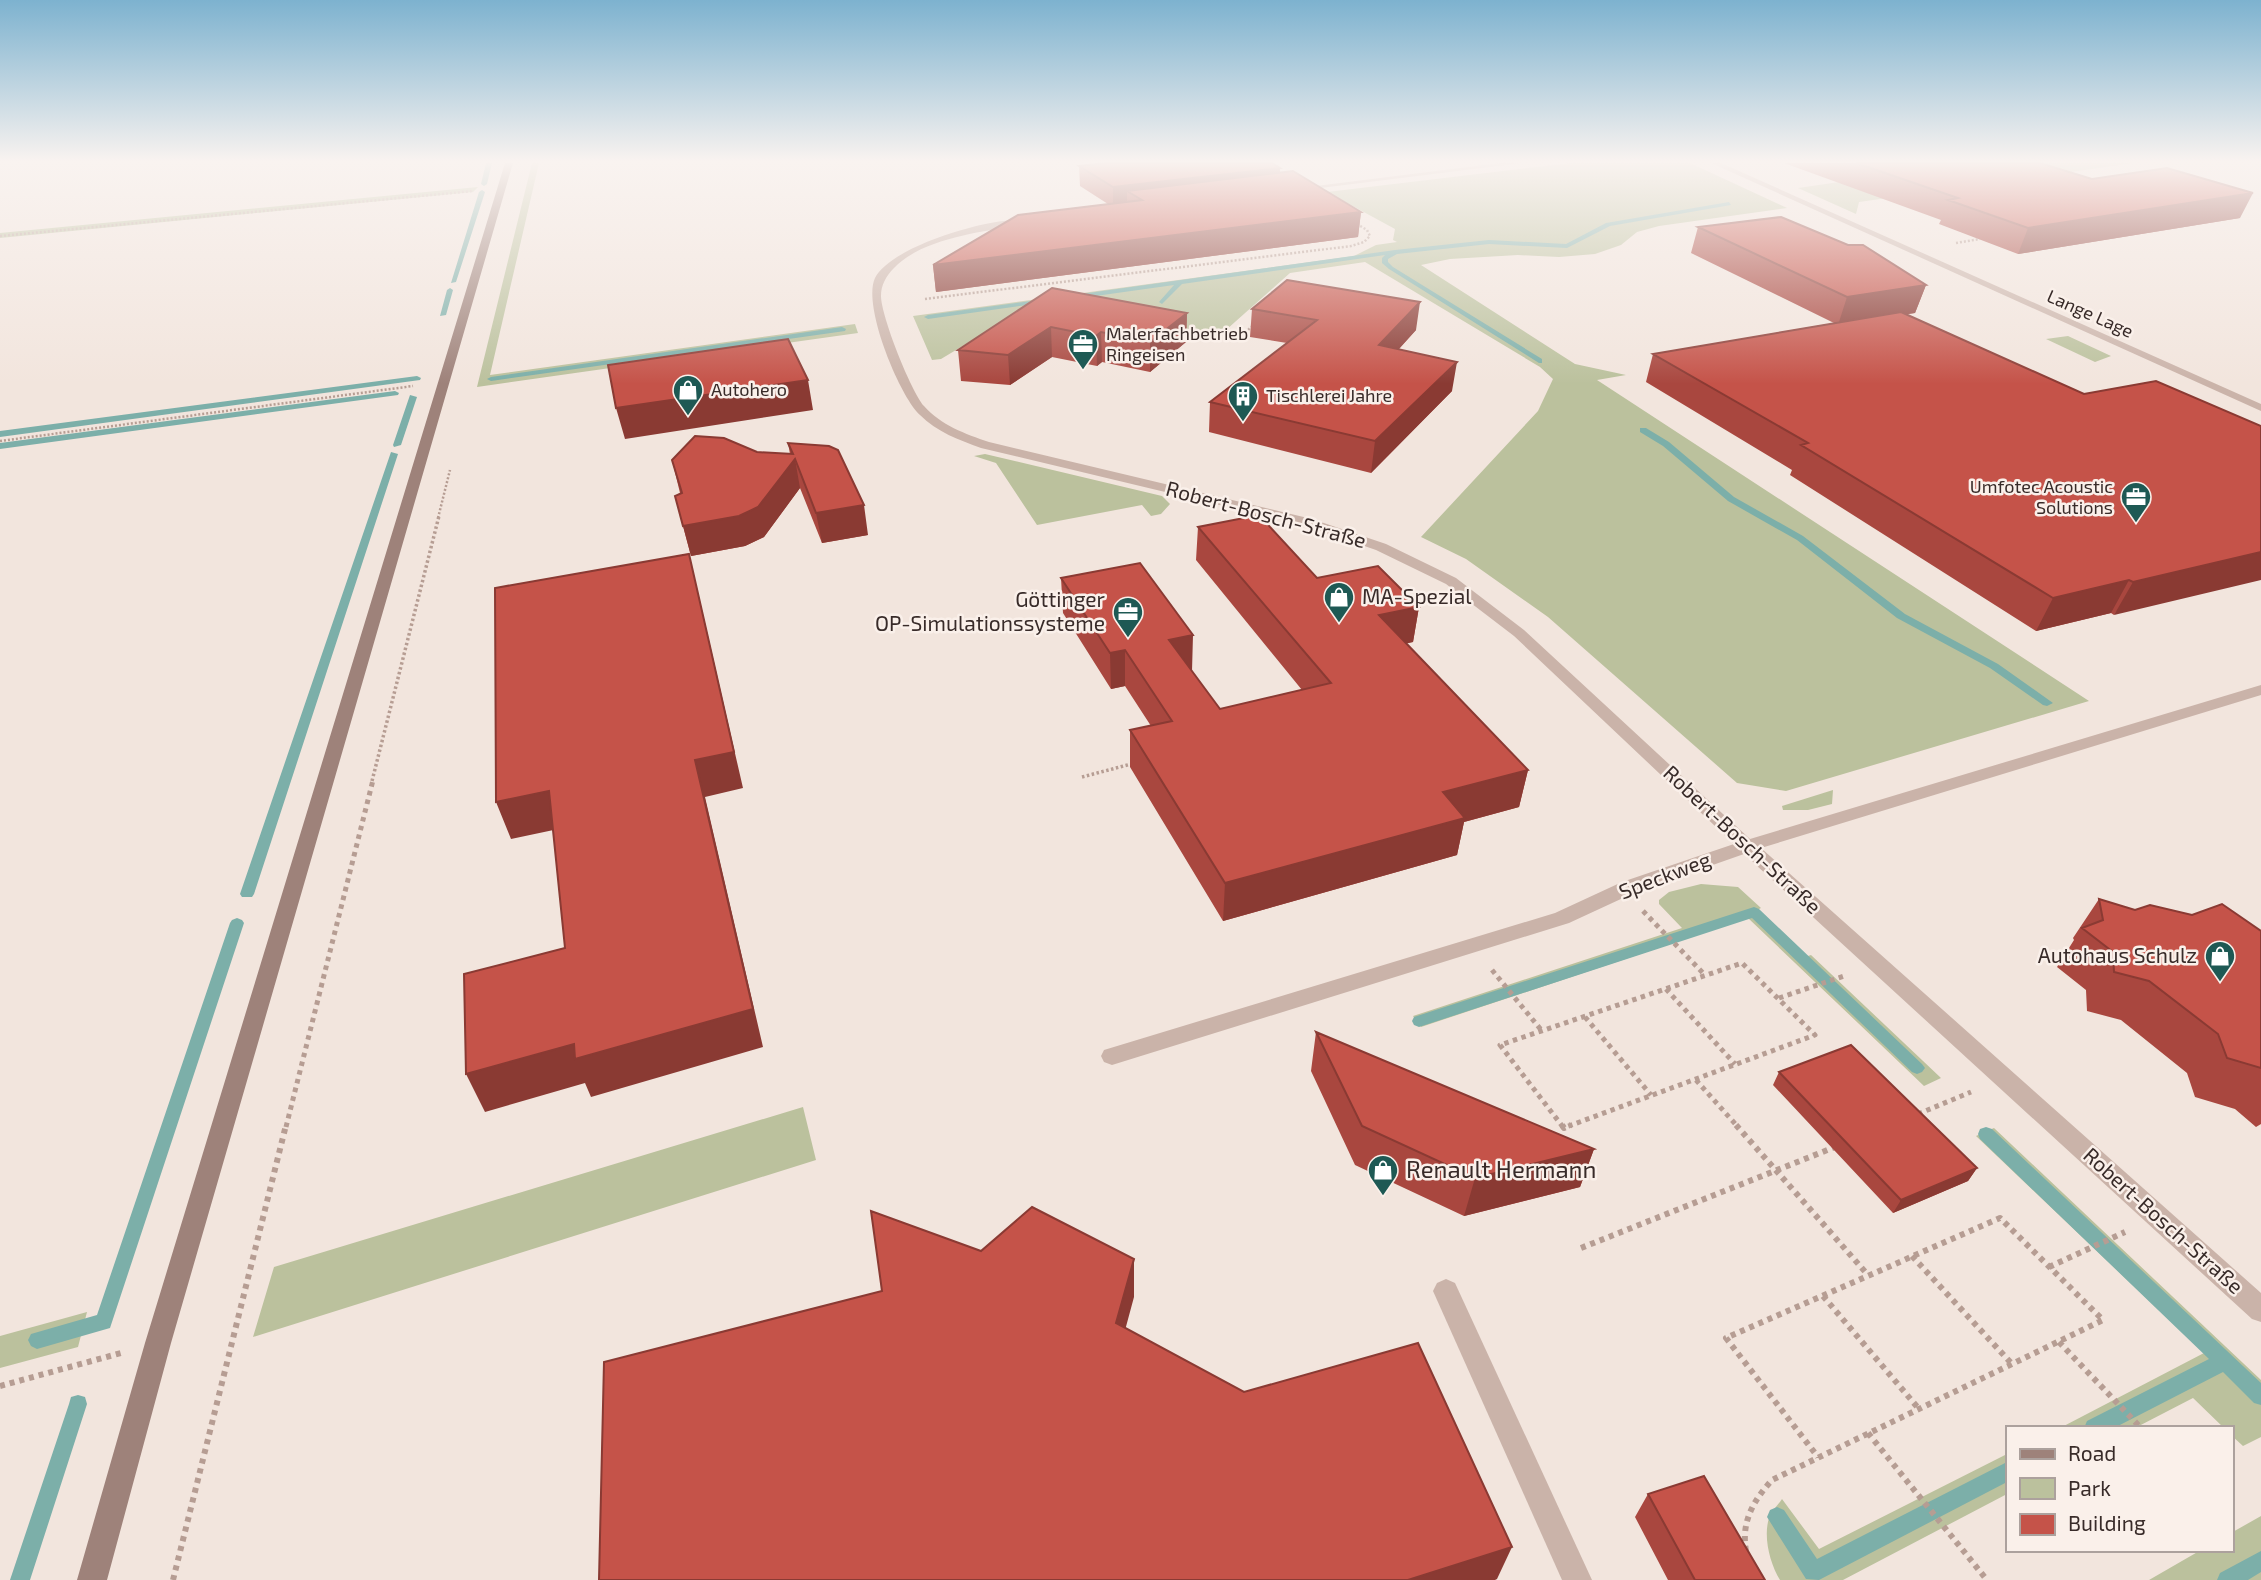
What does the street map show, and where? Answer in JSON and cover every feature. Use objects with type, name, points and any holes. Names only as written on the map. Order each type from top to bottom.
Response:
[{"type":"main road","points":[[92,1580],[158,1343],[488,237]]},
{"type":"street","name":"Robert-Bosch-Straße","points":[[953,237],[902,257],[880,279],[876,287],[877,304],[919,410],[958,436],[985,445],[1307,522],[1381,547],[1429,570],[1471,596],[1519,633],[1747,846],[2261,1310]]},
{"type":"street","name":"Lange Lage","points":[[1879,237],[2261,408]]},
{"type":"street","name":"Speckweg","points":[[1112,1056],[1562,918],[1629,887],[1747,846],[2261,690]]},
{"type":"street","points":[[1446,1291],[1577,1580]]},
{"type":"path","points":[[925,299],[1351,246],[1364,242],[1369,237]]},
{"type":"path","points":[[1242,335],[1260,320]]},
{"type":"path","points":[[0,441],[445,382]]},
{"type":"path","points":[[173,1580],[450,469]]},
{"type":"path","points":[[1082,777],[1141,762]]},
{"type":"path","points":[[1666,934],[1705,975]]},
{"type":"path","points":[[1742,963],[1815,1035],[1564,1128],[1500,1045],[1585,1017],[1705,975],[1742,963]]},
{"type":"path","points":[[1779,998],[1836,979]]},
{"type":"path","points":[[1505,986],[1542,1031]]},
{"type":"path","points":[[1665,989],[1735,1064]]},
{"type":"path","points":[[1585,1017],[1651,1095]]},
{"type":"path","points":[[1916,1114],[2005,1079]]},
{"type":"path","points":[[1696,1080],[1868,1275]]},
{"type":"path","points":[[1581,1248],[1839,1145]]},
{"type":"path","points":[[1749,1564],[1742,1535],[1757,1494],[1772,1480],[2103,1320],[2000,1218],[1726,1338],[1818,1457]]},
{"type":"path","points":[[2049,1267],[2111,1238]]},
{"type":"path","points":[[1912,1256],[2012,1364]]},
{"type":"path","points":[[1823,1296],[1919,1409]]},
{"type":"path","points":[[2059,1342],[2139,1426]]},
{"type":"path","points":[[0,1386],[158,1343]]},
{"type":"path","points":[[1868,1433],[1987,1580]]},
{"type":"green space","points":[[514,237],[522,237],[490,375],[855,324],[858,333],[477,387]]},
{"type":"green space","points":[[1394,237],[1631,237],[1621,245],[1595,254],[1450,259],[1421,265],[1575,364],[1626,375],[1597,380],[2089,701],[1786,791],[1737,783],[1548,617],[1466,559],[1421,537],[1538,411],[1553,379],[1540,367],[1365,262],[1290,273],[1217,338],[1085,316],[986,332],[941,359],[932,360],[913,316],[1354,256],[1376,245],[1397,242],[1393,240]]},
{"type":"green space","points":[[2068,336],[2111,356],[2095,362],[2046,339]]},
{"type":"green space","points":[[985,454],[1162,496],[1170,504],[1161,514],[1151,516],[1142,505],[1037,525],[996,463],[974,456]]},
{"type":"green space","points":[[1833,790],[1832,804],[1808,810],[1783,810],[1782,806]]},
{"type":"green space","points":[[1701,884],[1738,887],[1761,908],[1751,913],[1799,959],[1811,955],[1941,1078],[1924,1086],[1748,918],[1421,1027],[1413,1016],[1682,928],[1659,904],[1659,900],[1669,892]]},
{"type":"green space","points":[[803,1107],[816,1160],[253,1337],[274,1267]]},
{"type":"green space","points":[[1994,1128],[2261,1380],[2261,1437],[2243,1446],[2233,1437],[2233,1426],[2222,1426],[2193,1398],[2139,1426],[2064,1426],[2204,1353],[1976,1136]]},
{"type":"green space","points":[[87,1312],[78,1347],[0,1368],[0,1336]]},
{"type":"green space","points":[[2006,1455],[2006,1495],[1843,1580],[1780,1580],[1769,1550],[1767,1525],[1782,1499],[1819,1549]]},
{"type":"green space","points":[[2261,1516],[2261,1580],[2149,1580],[2198,1552],[2233,1552],[2233,1532]]},
{"type":"building","points":[[981,237],[1161,237],[933,265]]},
{"type":"building","points":[[1719,237],[1828,237],[1848,245],[1863,245],[1926,285],[1847,297]]},
{"type":"building","points":[[1287,280],[1420,302],[1379,345],[1457,362],[1375,441],[1210,402],[1317,320],[1252,309]]},
{"type":"building","points":[[1052,288],[1187,313],[1150,342],[1101,332],[1096,336],[1051,327],[1008,355],[958,350]]},
{"type":"building","points":[[1901,312],[2084,394],[2156,381],[2261,426],[2261,552],[2053,598],[1801,445],[1808,443],[1653,354]]},
{"type":"building","points":[[788,339],[808,380],[616,408],[608,365]]},
{"type":"building","points":[[695,436],[724,438],[757,452],[793,454],[788,443],[829,446],[838,450],[864,505],[816,513],[795,459],[758,507],[739,516],[683,526],[675,496],[682,493],[672,460]]},
{"type":"building","points":[[1259,515],[1317,578],[1378,566],[1419,607],[1379,615],[1528,770],[1443,792],[1465,818],[1225,883],[1130,730],[1172,721],[1125,650],[1110,653],[1061,578],[1140,563],[1193,635],[1169,640],[1220,709],[1331,683],[1198,527]]},
{"type":"building","points":[[689,554],[734,752],[695,760],[753,1009],[575,1059],[574,1044],[466,1074],[464,974],[565,948],[549,791],[496,802],[495,588]]},
{"type":"building","points":[[2099,899],[2135,910],[2150,905],[2192,915],[2222,904],[2261,931],[2261,1068],[2227,1058],[2218,1034],[2149,981],[2114,972],[2113,952],[2082,928],[2103,920]]},
{"type":"building","points":[[1316,1032],[1594,1149],[1475,1178],[1362,1126]]},
{"type":"building","points":[[1851,1045],[1977,1168],[1901,1200],[1779,1072]]},
{"type":"building","points":[[1032,1207],[1134,1259],[1116,1323],[1244,1392],[1418,1343],[1512,1547],[1408,1580],[599,1580],[604,1362],[882,1291],[871,1211],[981,1251]]},
{"type":"building","points":[[1704,1476],[1765,1580],[1695,1580],[1648,1494]]},
{"type":"waterway","points":[[453,282],[468,237]]},
{"type":"waterway","points":[[1395,252],[1489,242],[1567,246],[1584,237]]},
{"type":"waterway","points":[[1180,282],[1395,252]]},
{"type":"waterway","points":[[1395,252],[1385,258],[1385,263],[1391,268],[1539,361]]},
{"type":"waterway","points":[[1074,297],[1180,282]]},
{"type":"waterway","points":[[1162,302],[1180,282]]},
{"type":"waterway","points":[[442,315],[450,290]]},
{"type":"waterway","points":[[928,317],[1046,301]]},
{"type":"waterway","points":[[491,379],[842,329]]},
{"type":"waterway","points":[[0,434],[417,378]]},
{"type":"waterway","points":[[0,446],[395,393]]},
{"type":"waterway","points":[[397,445],[413,397]]},
{"type":"waterway","points":[[1643,430],[1666,444],[1731,499],[1800,538],[1901,616],[1994,666],[2047,703]]},
{"type":"waterway","points":[[247,894],[394,454]]},
{"type":"waterway","points":[[1419,1021],[1754,912],[1917,1068]]},
{"type":"waterway","points":[[37,1340],[104,1322],[237,923]]},
{"type":"waterway","points":[[1986,1134],[2225,1361]]},
{"type":"waterway","points":[[2098,1426],[2225,1361]]},
{"type":"waterway","points":[[2225,1361],[2261,1396]]},
{"type":"waterway","points":[[20,1580],[78,1404]]},
{"type":"waterway","points":[[1777,1517],[1813,1572],[2006,1473]]},
{"type":"waterway","points":[[2227,1580],[2261,1561]]},
{"type":"place","name":"Malerfachbetrieb Ringeisen","points":[[1083,371]]},
{"type":"place","name":"Autohero","points":[[688,417]]},
{"type":"place","name":"Tischlerei Jahre","points":[[1243,423]]},
{"type":"place","name":"Umfotec Acoustic Solutions","points":[[2136,524]]},
{"type":"place","name":"MA-Spezial","points":[[1339,624]]},
{"type":"place","name":"Göttinger OP-Simulationssysteme","points":[[1128,639]]},
{"type":"place","name":"Autohaus Schulz","points":[[2220,983]]},
{"type":"place","name":"Renault Hermann","points":[[1383,1197]]}]
